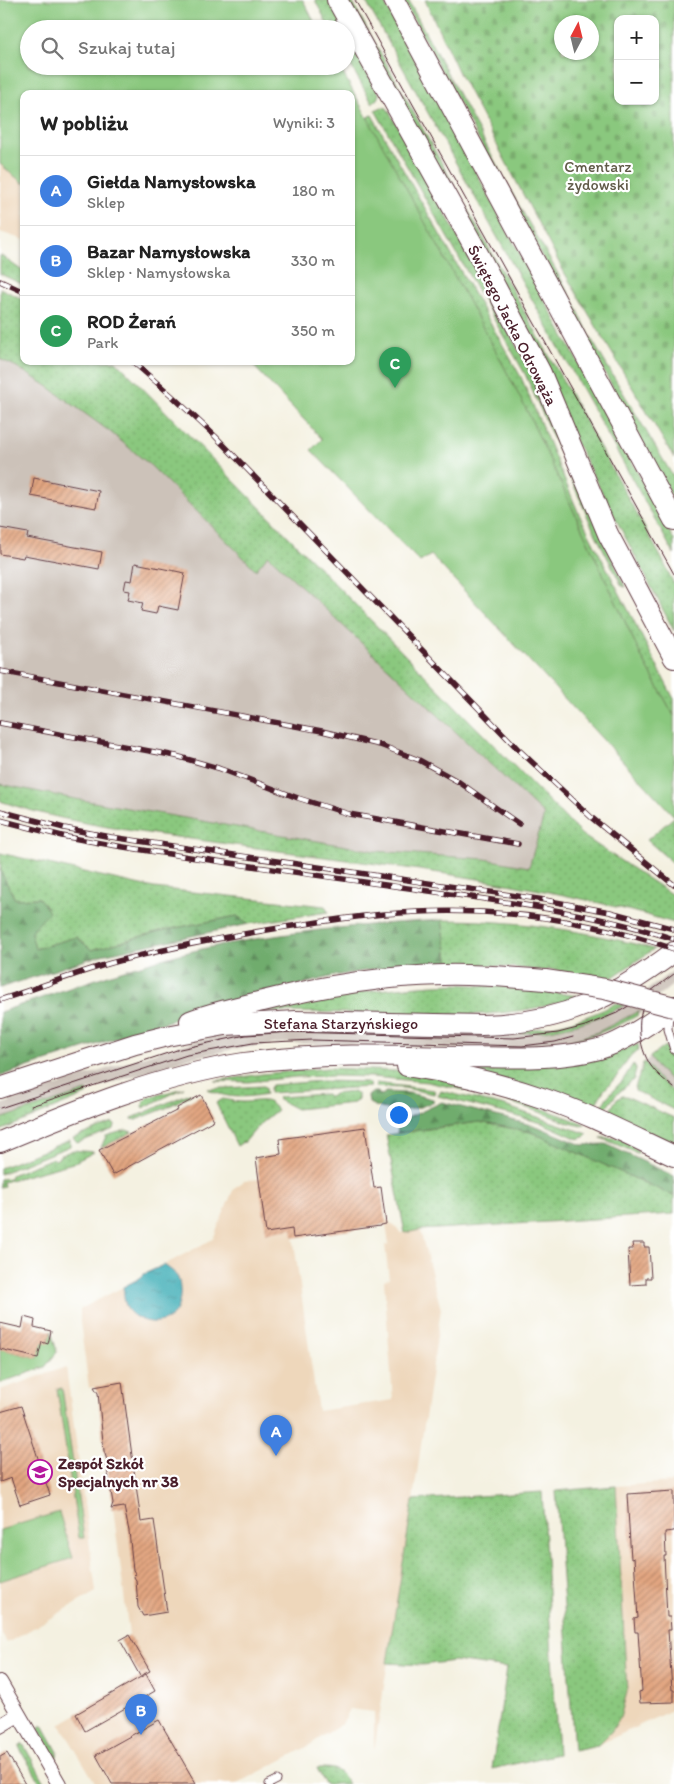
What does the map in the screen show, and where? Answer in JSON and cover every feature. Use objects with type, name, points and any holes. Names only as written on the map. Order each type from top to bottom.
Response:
[{"type":"main road","name":"Świętego Jacka Odrowąża","points":[[337,0],[348,20]]},
{"type":"main road","points":[[394,0],[674,520]]},
{"type":"main road","name":"Świętego Jacka Odrowąża","points":[[355,32],[475,248],[541,374],[608,534],[674,658]]},
{"type":"main road","name":"Stefana Starzyńskiego","points":[[0,1088],[135,1044],[197,1029],[264,1022],[310,1021],[482,1025],[524,1022],[560,1014],[595,1001],[632,982],[674,952]]},
{"type":"main road","points":[[135,1044],[213,1013],[281,996],[349,983],[442,975],[509,976],[545,980],[605,989],[673,1008]]},
{"type":"main road","name":"Stefana Starzyńskiego","points":[[0,1142],[141,1087],[244,1063],[346,1056],[535,1058],[579,1054],[600,1049],[616,1042],[673,1008]]},
{"type":"main road","points":[[346,1056],[453,1074],[509,1087],[574,1110],[674,1156]]},
{"type":"street","points":[[0,1682],[58,1784]]},
{"type":"street","points":[[0,1726],[18,1715]]},
{"type":"lane","points":[[673,1008],[668,1029],[674,1050]]},
{"type":"shaded area","points":[[0,164],[20,181],[20,239],[0,232]]},
{"type":"shaded area","points":[[0,359],[17,367],[47,386],[109,431],[150,465],[256,569],[268,555],[544,815],[529,867],[485,859],[375,851],[0,784]]},
{"type":"shaded area","points":[[674,970],[674,984],[645,1007],[645,1012],[638,1015],[638,1012],[598,1032],[553,1045],[525,1049],[283,1043],[241,1048],[189,1058],[0,1119],[0,1105],[163,1050],[226,1034],[284,1029],[491,1034],[524,1034],[549,1031],[566,1028],[609,1013],[635,999]]},
{"type":"shaded area","points":[[650,1057],[657,1068],[674,1083],[674,1092],[657,1077],[645,1062]]},
{"type":"shaded area","points":[[259,1179],[266,1233],[292,1229],[318,1411],[393,1400],[384,1280],[389,1279],[385,1245],[389,1244],[385,1218],[402,1233],[420,1230],[441,1309],[374,1751],[374,1712],[350,1709],[342,1724],[305,1748],[236,1784],[96,1784],[60,1724],[150,1671],[129,1635],[113,1508],[139,1505],[122,1383],[89,1388],[80,1309],[123,1287],[124,1301],[179,1306],[180,1291],[178,1279],[172,1270],[164,1265],[213,1239],[234,1188],[244,1181]]},
{"type":"shaded area","name":"Zespół Szkół Specjalnych nr 38","points":[[66,1367],[96,1592],[7,1643],[0,1631],[0,1390]]},
{"type":"shaded area","points":[[674,1482],[674,1709],[598,1745],[611,1732],[620,1718],[627,1692],[616,1486]]},
{"type":"green space","points":[[0,0],[303,0],[313,20],[20,20],[20,75],[344,75],[352,90],[20,90],[20,181],[0,164]]},
{"type":"green space","points":[[315,0],[329,0],[340,20],[325,20]]},
{"type":"green space","points":[[346,0],[351,0],[661,557],[674,584],[674,631]]},
{"type":"green space","points":[[365,0],[383,0],[674,540],[674,554]]},
{"type":"green space","points":[[403,0],[408,0],[513,195],[573,300],[593,342],[674,478],[674,501]]},
{"type":"green space","name":"Cmentarz żydowski","points":[[425,0],[674,0],[674,458],[564,272],[459,73]]},
{"type":"green space","points":[[355,48],[379,93],[378,98],[372,103],[355,73]]},
{"type":"green space","points":[[355,95],[529,415],[641,656],[674,716],[674,816],[431,555],[420,562],[311,450],[322,439],[253,365],[355,365]]},
{"type":"green space","points":[[382,107],[387,108],[410,147],[529,370],[625,587],[622,586],[593,529],[525,374],[375,110]]},
{"type":"green space","points":[[372,115],[521,377],[579,514],[674,699],[674,716],[641,656],[529,415],[367,118]]},
{"type":"green space","points":[[0,255],[20,269],[20,283],[0,274]]},
{"type":"green space","points":[[0,288],[20,298],[20,365],[120,365],[582,835],[674,896],[674,923],[564,895],[508,884],[112,828],[55,817],[0,801],[0,784],[375,851],[485,859],[529,867],[544,815],[268,555],[256,570],[150,465],[109,431],[47,386],[17,367],[0,359]]},
{"type":"green space","points":[[674,817],[674,864],[647,840]]},
{"type":"green space","points":[[0,853],[154,888],[325,906],[328,912],[249,924],[237,916],[160,931],[92,950],[76,937],[35,949],[30,932],[39,898],[15,899],[1,872]]},
{"type":"green space","points":[[0,867],[15,899],[39,898],[49,912],[31,932],[35,949],[76,937],[92,950],[160,931],[237,916],[249,924],[101,955],[0,988]]},
{"type":"green space","points":[[442,920],[469,920],[550,927],[602,936],[654,949],[610,979],[548,969],[546,971],[498,966],[449,965]]},
{"type":"green space","points":[[442,920],[449,965],[376,969],[334,976],[206,1009],[0,1076],[0,1012],[128,969],[206,948],[265,937],[324,930]]},
{"type":"green space","points":[[456,984],[544,989],[545,991],[578,996],[534,1008],[491,1014],[264,1012],[360,993],[407,987]]},
{"type":"green space","points":[[616,1003],[625,1005],[592,1019],[560,1028],[527,1033],[491,1034],[555,1025],[586,1017]]},
{"type":"green space","points":[[639,1011],[638,1015],[611,1028],[563,1043],[598,1032]]},
{"type":"green space","points":[[638,1044],[639,1049],[628,1059],[617,1076],[604,1090],[592,1110],[446,1065],[606,1057]]},
{"type":"green space","points":[[665,1046],[674,1061],[674,1083],[657,1068],[650,1057]]},
{"type":"green space","points":[[645,1062],[657,1077],[674,1092],[674,1110],[635,1091],[643,1063]]},
{"type":"green space","points":[[633,1064],[636,1069],[634,1079],[616,1095],[606,1108],[600,1109],[607,1097],[623,1080]]},
{"type":"green space","points":[[328,1068],[397,1071],[473,1083],[585,1124],[581,1126],[483,1094],[427,1082],[335,1076],[296,1077],[248,1082],[215,1081],[262,1074]]},
{"type":"green space","points":[[321,1081],[367,1082],[370,1087],[270,1093],[272,1085]]},
{"type":"green space","points":[[376,1083],[434,1090],[435,1092],[434,1094],[404,1088],[375,1087]]},
{"type":"green space","points":[[263,1086],[266,1094],[244,1097],[221,1095],[207,1089]]},
{"type":"green space","points":[[184,1088],[143,1108],[142,1106],[147,1098]]},
{"type":"green space","points":[[87,1091],[88,1094],[0,1131],[0,1119]]},
{"type":"green space","points":[[441,1091],[505,1106],[588,1134],[578,1139],[542,1123],[438,1096]]},
{"type":"green space","points":[[353,1092],[358,1095],[358,1099],[354,1103],[296,1109],[277,1099],[279,1097],[326,1094],[332,1096],[334,1094]]},
{"type":"green space","points":[[373,1092],[378,1092],[380,1095],[385,1092],[409,1093],[433,1099],[434,1101],[418,1108],[402,1110],[384,1109],[369,1103],[368,1096]]},
{"type":"green space","points":[[190,1093],[190,1095],[166,1108],[136,1120],[132,1119],[132,1118]]},
{"type":"green space","points":[[626,1096],[674,1118],[674,1143],[625,1126],[606,1117],[616,1100]]},
{"type":"green space","points":[[223,1099],[240,1102],[266,1101],[277,1110],[261,1123],[244,1143],[237,1146],[216,1103]]},
{"type":"green space","points":[[442,1102],[539,1127],[582,1145],[606,1144],[674,1176],[674,1196],[531,1132],[479,1122],[397,1133],[399,1122]]},
{"type":"green space","points":[[479,1122],[531,1132],[674,1196],[674,1214],[420,1230],[405,1233],[386,1135]]},
{"type":"green space","points":[[113,1123],[115,1125],[114,1129],[77,1143],[73,1138]]},
{"type":"green space","points":[[126,1130],[132,1132],[101,1148],[106,1136]]},
{"type":"green space","points":[[601,1138],[622,1138],[639,1152],[637,1153]]},
{"type":"green space","points":[[70,1140],[70,1146],[0,1174],[0,1168]]},
{"type":"green space","points":[[73,1150],[94,1152],[73,1163],[3,1182],[4,1186],[0,1187],[0,1179],[10,1178],[11,1175],[53,1158],[55,1160],[59,1156]]},
{"type":"green space","points":[[51,1331],[57,1352],[45,1367],[0,1383],[0,1349],[38,1358],[42,1342],[48,1343]]},
{"type":"green space","points":[[62,1388],[84,1538],[79,1538],[57,1389]]},
{"type":"green space","points":[[616,1486],[627,1692],[620,1718],[611,1732],[598,1745],[574,1750],[556,1491]]},
{"type":"green space","points":[[542,1492],[558,1754],[492,1769],[507,1668],[454,1661],[422,1665],[387,1663],[413,1500]]},
{"type":"green space","points":[[59,1512],[73,1558],[0,1581],[0,1530]]},
{"type":"green space","points":[[43,1725],[58,1752],[56,1759],[38,1728]]},
{"type":"green space","points":[[23,1744],[46,1784],[41,1784],[19,1747]]},
{"type":"green space","points":[[317,1768],[336,1770],[348,1784],[325,1784]]},
{"type":"water","points":[[164,1265],[178,1278],[180,1297],[176,1312],[168,1319],[156,1322],[138,1318],[127,1308],[123,1287],[144,1274]]},
{"type":"building","points":[[34,478],[99,491],[96,508],[31,496]]},
{"type":"building","points":[[0,528],[28,533],[27,538],[102,552],[99,569],[24,555],[23,558],[0,554]]},
{"type":"building","points":[[135,563],[185,573],[178,610],[158,606],[156,614],[141,611],[143,603],[128,600],[130,591],[124,590],[126,580],[132,581]]},
{"type":"building","points":[[201,1095],[214,1120],[113,1175],[99,1150],[178,1110],[177,1108]]},
{"type":"building","points":[[365,1127],[374,1188],[381,1187],[386,1224],[293,1238],[292,1229],[266,1233],[256,1158],[281,1154],[279,1139]]},
{"type":"building","points":[[632,1243],[644,1243],[644,1247],[649,1247],[651,1278],[646,1278],[646,1284],[630,1285],[628,1249],[633,1249]]},
{"type":"building","points":[[24,1317],[35,1320],[34,1327],[51,1331],[48,1344],[42,1342],[38,1358],[0,1349],[0,1323],[22,1328]]},
{"type":"building","points":[[122,1382],[141,1522],[154,1520],[167,1612],[143,1616],[138,1607],[136,1580],[124,1507],[111,1509],[113,1503],[104,1451],[98,1393],[94,1387]]},
{"type":"building","points":[[21,1406],[50,1495],[20,1505],[11,1478],[0,1482],[0,1412]]},
{"type":"building","points":[[674,1491],[674,1531],[665,1532],[666,1556],[664,1556],[667,1617],[670,1617],[671,1630],[668,1630],[674,1702],[640,1703],[639,1692],[642,1691],[638,1632],[635,1632],[634,1619],[638,1618],[634,1558],[631,1559],[627,1494]]},
{"type":"building","points":[[129,1635],[150,1671],[140,1676],[120,1640]]},
{"type":"building","points":[[146,1674],[155,1691],[85,1731],[76,1714]]},
{"type":"building","points":[[159,1720],[196,1784],[112,1784],[96,1755]]},
{"type":"building","points":[[7,1753],[25,1784],[0,1784],[0,1757]]},
{"type":"tram line","points":[[355,0],[674,574]]},
{"type":"tram line","points":[[0,1108],[180,1049],[246,1035],[291,1032],[514,1038],[558,1033],[585,1026],[617,1013],[674,974]]},
{"type":"tram line","points":[[650,995],[645,1002],[640,1020],[643,1049],[653,1069],[674,1088]]},
{"type":"tram line","points":[[31,1106],[187,1055],[253,1043],[312,1040],[522,1046],[555,1042],[573,1037]]},
{"type":"railway","points":[[0,281],[20,290]]},
{"type":"railway","points":[[137,365],[215,436],[518,749],[592,818],[674,885]]},
{"type":"railway","points":[[0,671],[322,731],[380,745],[419,760],[459,782],[519,824]]},
{"type":"railway","points":[[0,723],[176,756],[218,768],[298,798],[349,814],[518,844]]},
{"type":"railway","points":[[0,811],[64,828],[111,837],[545,900],[610,912],[674,929]]},
{"type":"railway","points":[[0,820],[62,836],[111,845],[553,910],[614,922],[674,939]]},
{"type":"railway","points":[[0,1000],[111,963],[169,949],[286,927],[398,913],[482,912],[547,918],[611,931],[674,949]]},
{"type":"place","name":"ROD Żerań","points":[[395,388]]},
{"type":"place","name":"Giełda Namysłowska","points":[[276,1456]]},
{"type":"place","name":"Zespół Szkół Specjalnych nr 38","points":[[40,1472]]},
{"type":"place","name":"Bazar Namysłowska","points":[[141,1735]]}]
